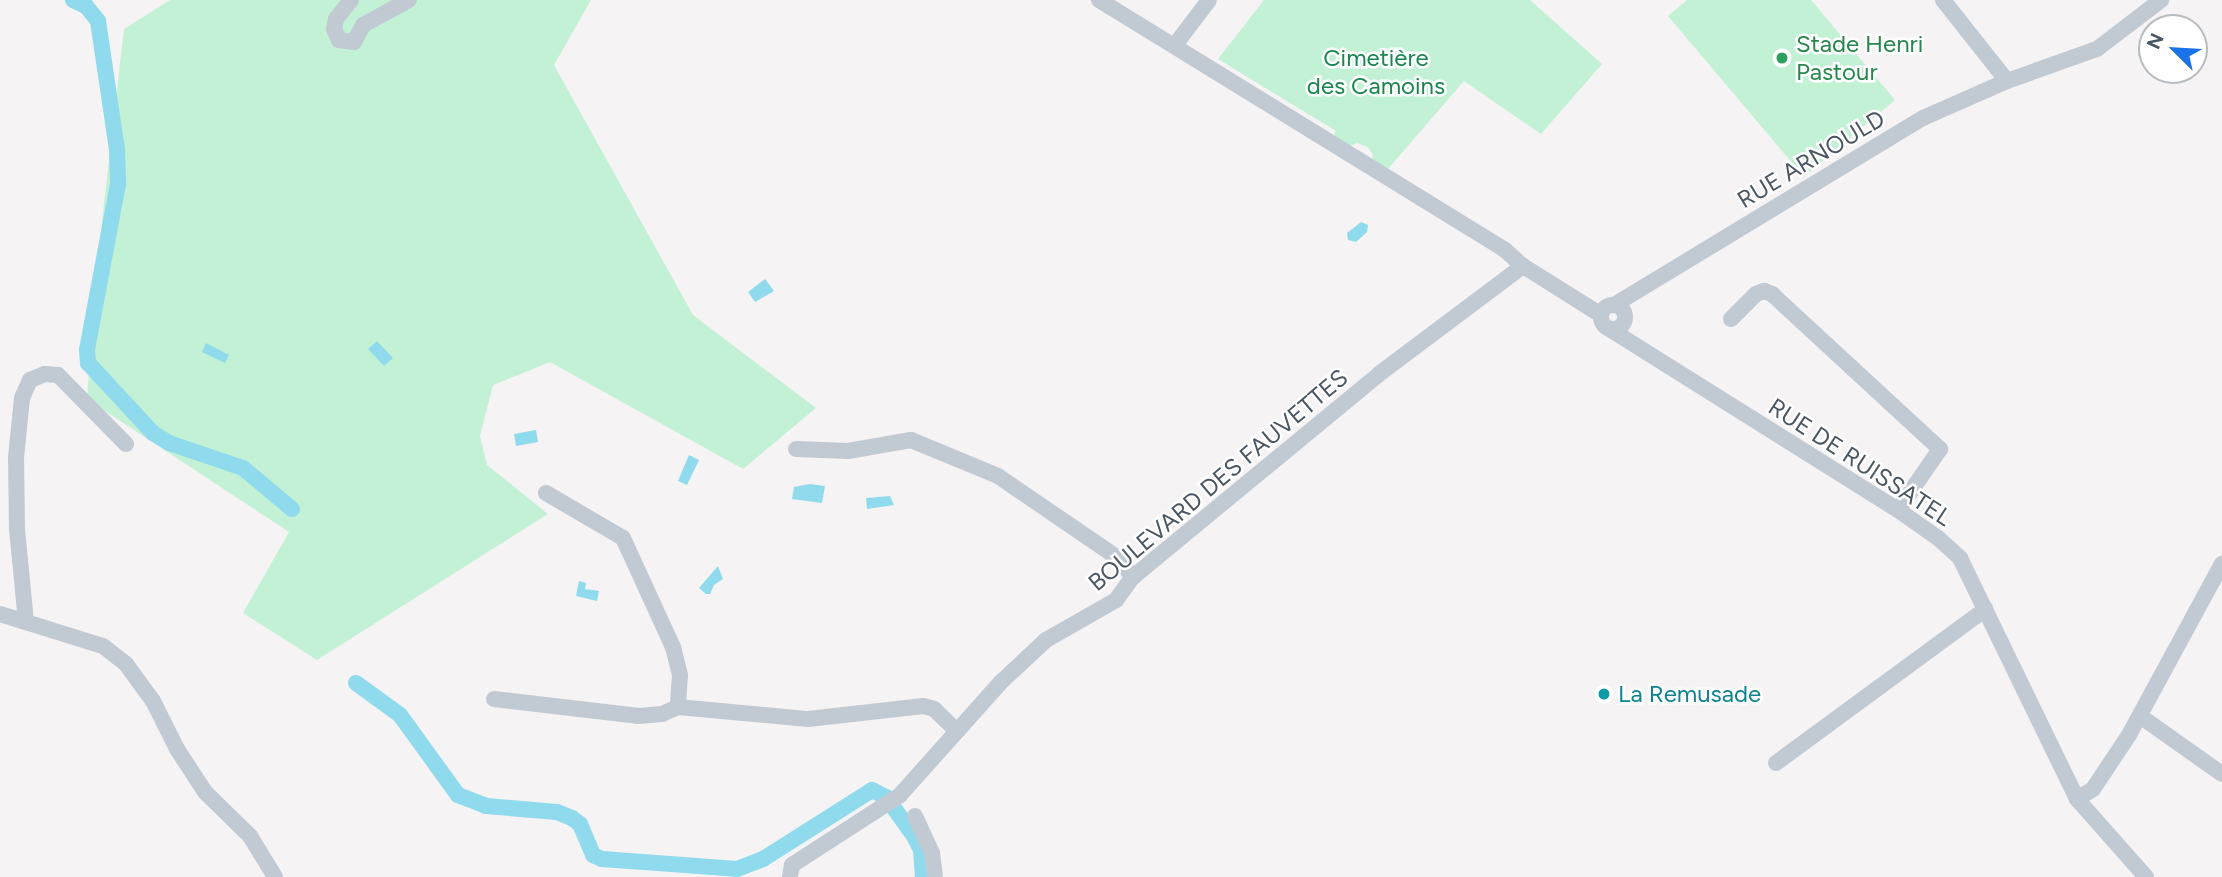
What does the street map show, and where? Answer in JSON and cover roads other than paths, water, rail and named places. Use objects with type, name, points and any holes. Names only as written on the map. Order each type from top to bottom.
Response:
[{"type":"street","points":[[351,0],[336,19],[334,29],[339,40],[354,42],[363,25],[410,0]]},
{"type":"street","points":[[1099,0],[1505,250],[1523,266],[1615,318]]},
{"type":"street","points":[[1175,46],[1209,0]]},
{"type":"street","points":[[1943,0],[2007,81]]},
{"type":"street","name":"RUE ARNOULD","points":[[1615,318],[1638,291],[1923,118],[2007,81],[2097,49],[2161,0]]},
{"type":"street","name":"BOULEVARD DES FAUVETTES","points":[[790,877],[792,865],[900,795],[957,731],[1046,640],[1116,600],[1133,577],[1389,366],[1523,266]]},
{"type":"street","points":[[1731,319],[1756,295],[1764,291],[1772,294],[1940,449],[1898,510]]},
{"type":"street","name":"RUE DE RUISSATEL","points":[[1615,318],[1632,341],[1898,510],[1960,558],[2077,799],[2146,877]]},
{"type":"street","points":[[26,622],[17,530],[16,458],[22,398],[30,380],[45,374],[58,375],[126,444]]},
{"type":"street","points":[[796,449],[848,451],[911,440],[998,476],[1115,556],[1133,577]]},
{"type":"street","points":[[546,493],[623,538],[673,647],[680,675],[678,707]]},
{"type":"street","points":[[2077,799],[2093,789],[2105,774],[2140,716],[2222,564]]},
{"type":"street","points":[[1776,763],[1986,608]]},
{"type":"street","points":[[0,614],[103,646],[126,664],[153,701],[177,749],[205,792],[250,836],[275,877]]},
{"type":"street","points":[[494,699],[639,716],[662,714],[678,707],[808,719],[923,706],[934,709],[957,731]]},
{"type":"street","points":[[2140,716],[2222,774]]},
{"type":"street","points":[[915,816],[932,853],[935,877]]},
{"type":"water","points":[[1361,222],[1368,225],[1367,232],[1356,242],[1348,240],[1347,233]]},
{"type":"water","points":[[765,279],[774,291],[755,302],[748,292]]},
{"type":"water","points":[[377,341],[393,358],[384,366],[368,349]]},
{"type":"water","points":[[206,343],[229,355],[225,363],[202,352]]},
{"type":"water","points":[[536,430],[538,442],[516,446],[514,434]]},
{"type":"water","points":[[689,455],[699,460],[687,485],[678,481]]},
{"type":"water","points":[[810,484],[825,486],[822,503],[792,499],[794,487]]},
{"type":"water","points":[[890,496],[894,505],[867,509],[866,498]]},
{"type":"water","points":[[718,566],[723,579],[714,585],[710,594],[706,594],[699,588]]},
{"type":"water","points":[[579,581],[586,583],[585,589],[599,591],[597,601],[576,596]]},
{"type":"waterway","points":[[73,0],[86,6],[98,21],[117,150],[118,184],[87,349],[88,363],[153,433],[169,443],[243,468],[292,509]]},
{"type":"waterway","points":[[356,683],[400,715],[458,795],[486,806],[557,812],[572,818],[580,824],[593,855],[602,859],[737,869],[763,859],[872,790],[886,797],[914,836],[921,850],[923,877]]},
{"type":"place","name":"Stade Henri Pastour","points":[[1782,58]]},
{"type":"place","name":"La Remusade","points":[[1604,694]]},
{"type":"park label","name":"Cimetière des Camoins","points":[[1376,72]]}]
